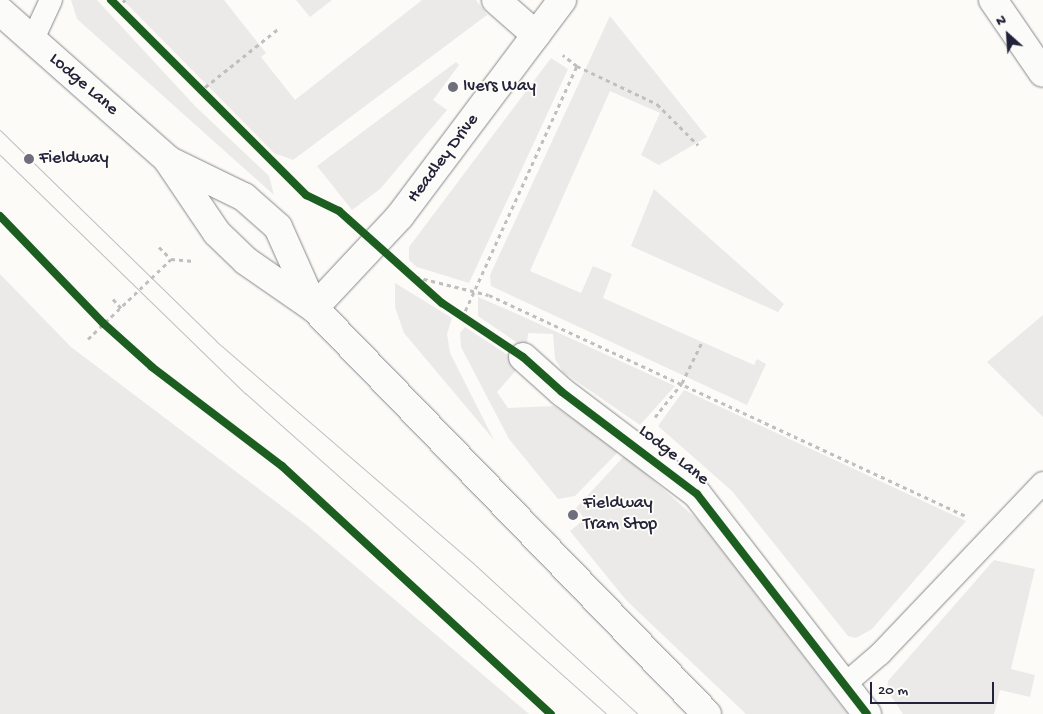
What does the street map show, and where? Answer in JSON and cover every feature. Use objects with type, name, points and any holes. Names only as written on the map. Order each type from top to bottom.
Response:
[{"type":"street","points":[[496,0],[536,35]]},
{"type":"street","name":"Headley Drive","points":[[314,308],[374,247],[562,0]]},
{"type":"street","points":[[993,0],[1043,73]]},
{"type":"street","name":"Lodge Lane","points":[[0,12],[167,159],[217,233],[246,261],[314,308],[707,714]]},
{"type":"street","name":"Lodge Lane","points":[[167,159],[244,197],[278,227],[314,308]]},
{"type":"street","name":"Lodge Lane","points":[[523,357],[562,392],[634,443],[707,505],[867,714]]},
{"type":"lane","points":[[32,40],[51,0]]},
{"type":"lane","points":[[844,685],[880,654],[996,529],[1043,483]]},
{"type":"path","points":[[111,0],[123,13]]},
{"type":"path","points":[[117,7],[125,0]]},
{"type":"path","points":[[199,92],[278,29]]},
{"type":"path","points":[[536,35],[577,66],[657,104],[698,145]]},
{"type":"path","points":[[470,323],[459,315],[474,290],[577,66]]},
{"type":"path","points":[[192,86],[205,98]]},
{"type":"path","points":[[159,247],[171,259],[192,261]]},
{"type":"path","points":[[374,247],[428,291]]},
{"type":"path","points":[[88,339],[171,259]]},
{"type":"path","points":[[408,274],[474,290],[682,383],[996,529]]},
{"type":"path","points":[[113,300],[121,308]]},
{"type":"path","points":[[96,316],[110,330]]},
{"type":"path","points":[[634,443],[682,383],[702,342]]},
{"type":"shaded area","points":[[71,0],[97,0],[195,106],[269,176],[274,195],[77,19]]},
{"type":"shaded area","points":[[123,0],[224,0],[266,53],[261,57],[295,100],[422,0],[476,0],[487,15],[293,160],[274,153]]},
{"type":"shaded area","points":[[296,0],[332,0],[310,17]]},
{"type":"shaded area","points":[[610,16],[707,137],[659,165],[641,155],[660,113],[610,91],[530,271],[581,293],[593,266],[612,274],[603,298],[754,365],[757,359],[766,364],[747,405],[491,286],[490,275]]},
{"type":"shaded area","points":[[551,58],[568,69],[469,283],[417,267],[409,260],[409,247]]},
{"type":"shaded area","points":[[456,62],[459,65],[433,100],[447,110],[380,189],[352,210],[317,166]]},
{"type":"shaded area","points":[[654,189],[784,304],[778,312],[631,246]]},
{"type":"shaded area","points":[[0,274],[71,347],[308,526],[529,714],[0,714]]},
{"type":"shaded area","points":[[395,283],[452,318],[447,334],[450,353],[494,440],[404,333],[395,307]]},
{"type":"shaded area","points":[[478,297],[675,386],[640,425],[563,372],[555,359],[553,334],[528,333],[527,344],[522,346],[478,316]]},
{"type":"shaded area","points":[[1043,315],[1043,417],[987,362]]},
{"type":"shaded area","points":[[465,327],[517,361],[520,366],[497,392],[508,408],[554,406],[620,450],[575,496],[558,499],[509,439],[461,347],[460,333]]},
{"type":"shaded area","points":[[684,390],[966,521],[872,629],[856,638],[848,636],[732,491],[658,426]]},
{"type":"shaded area","points":[[625,455],[699,521],[848,714],[746,714],[626,600],[570,531],[585,519],[576,508]]},
{"type":"shaded area","points":[[994,560],[1035,569],[1011,669],[1035,675],[1030,697],[1000,690],[994,714],[903,714],[887,690],[888,681]]},
{"type":"tram line","points":[[0,130],[217,342],[473,563],[638,714]]},
{"type":"tram line","points":[[0,155],[245,393],[606,714]]},
{"type":"cycle path","points":[[111,0],[306,195],[339,211],[442,303],[523,357],[562,392],[697,494],[867,714]]},
{"type":"cycle path","points":[[0,216],[103,323],[152,367],[282,466],[551,714]]},
{"type":"place","name":"Ivers Way","points":[[453,87]]},
{"type":"place","name":"Fieldway","points":[[29,159]]},
{"type":"place","name":"Fieldway Tram Stop","points":[[573,515]]}]
